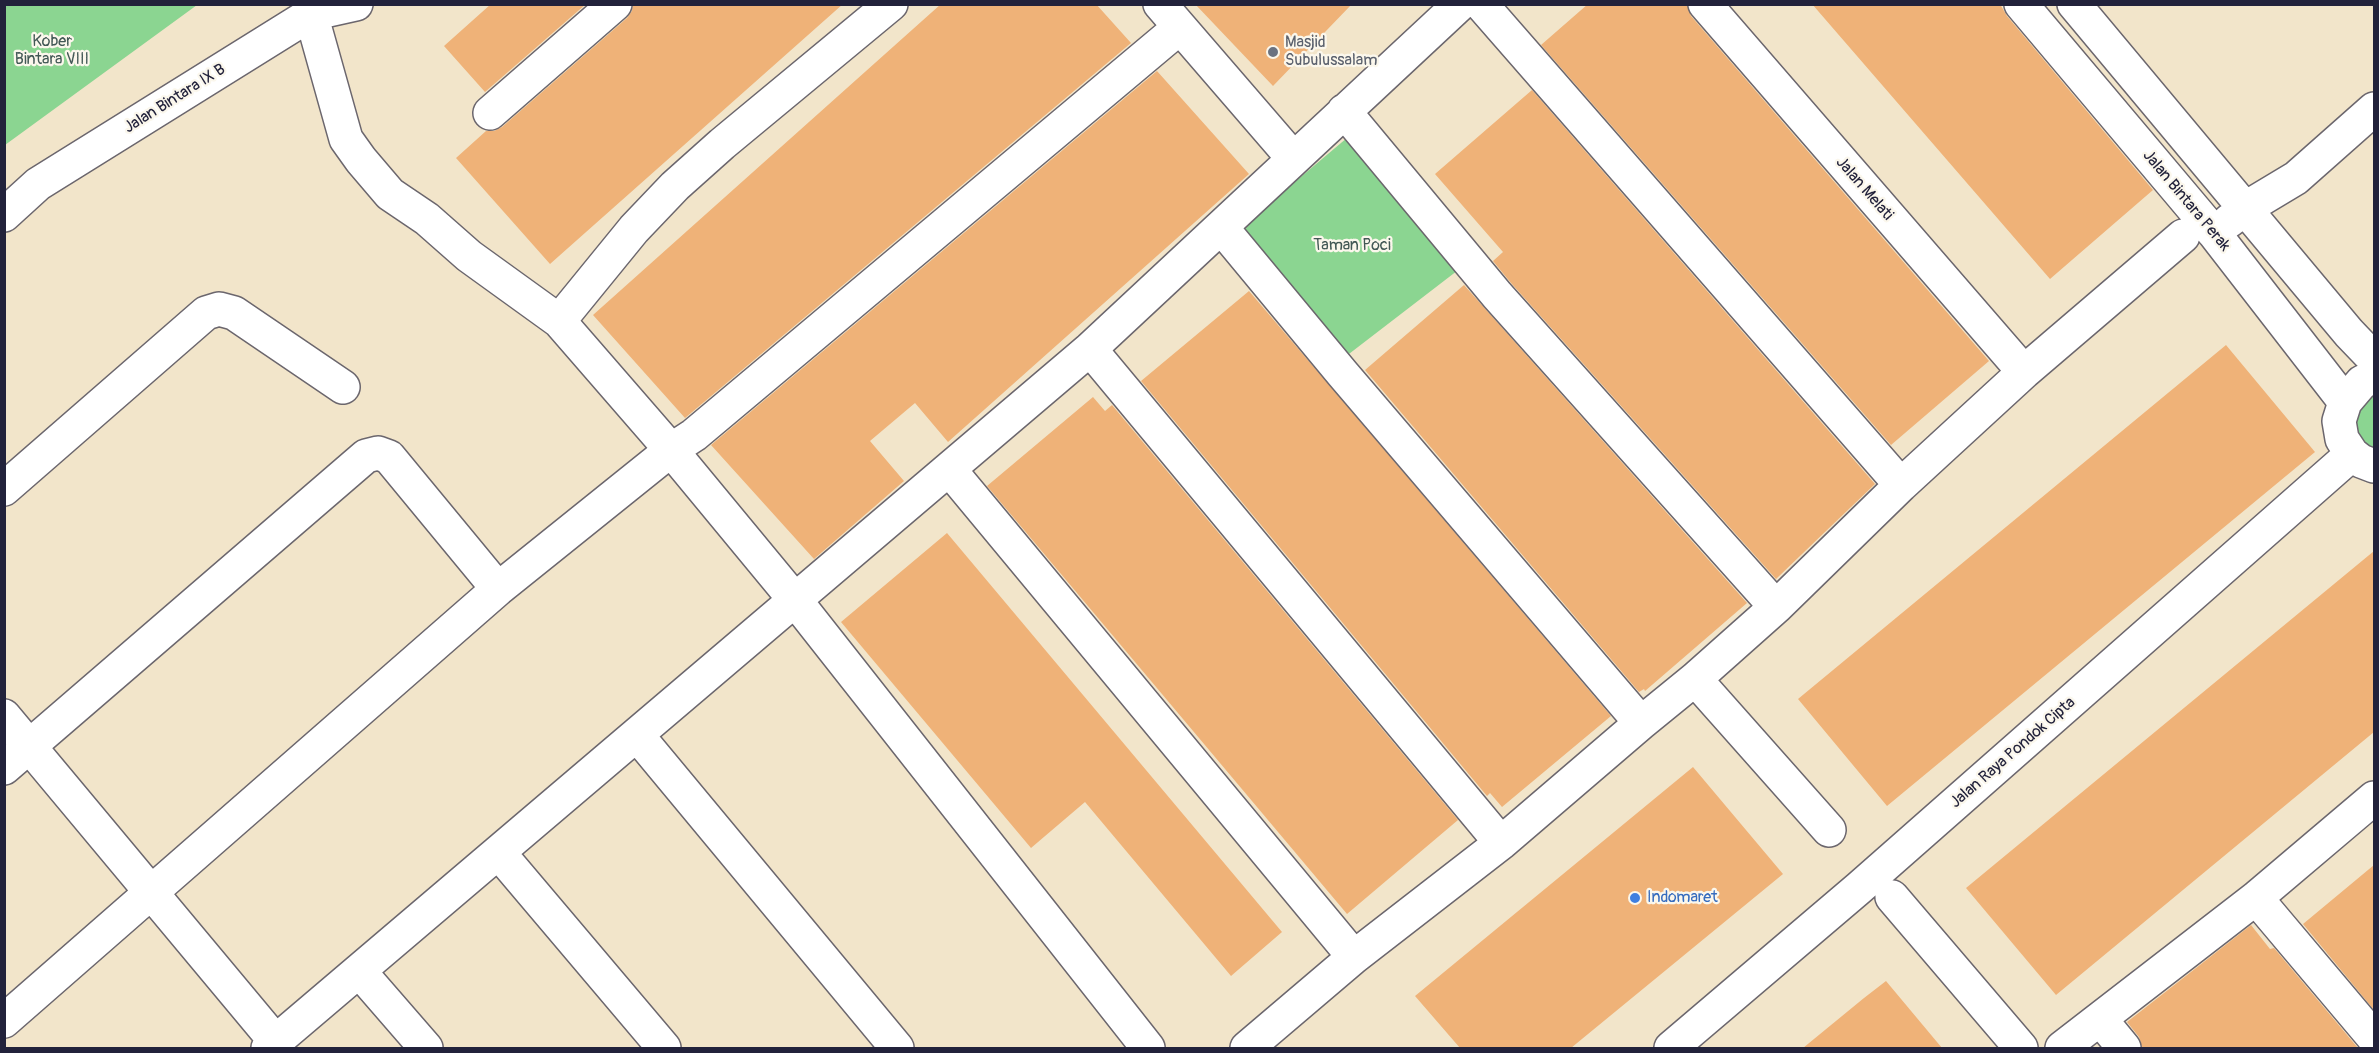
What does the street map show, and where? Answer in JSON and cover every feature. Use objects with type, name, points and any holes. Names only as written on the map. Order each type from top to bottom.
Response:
[{"type":"street","name":"Jalan Bintara IX B","points":[[4,215],[38,184],[311,14],[356,4]]},
{"type":"street","points":[[490,114],[615,4]]},
{"type":"street","points":[[560,321],[634,229],[675,186],[722,144],[891,4]]},
{"type":"street","points":[[4,716],[152,894],[272,1045],[1090,349],[1460,4]]},
{"type":"street","points":[[1481,4],[1901,485]]},
{"type":"street","name":"Jalan Melati","points":[[1705,4],[2024,372]]},
{"type":"street","name":"Jalan Bintara Perak","points":[[2021,4],[2199,235],[2345,402]]},
{"type":"street","points":[[2074,4],[2349,333],[2374,359]]},
{"type":"street","points":[[311,14],[346,139],[361,160],[390,194],[427,219],[469,256],[560,321],[795,600],[1148,1048]]},
{"type":"street","points":[[4,1020],[152,894],[498,589],[671,450],[694,435],[1169,16],[1293,158]]},
{"type":"street","points":[[1247,1048],[1354,957],[1501,843],[1641,723],[1695,680],[1776,607],[1901,485],[2024,372],[2199,235],[2296,178],[2374,109]]},
{"type":"street","points":[[1344,111],[1497,295],[1776,607]]},
{"type":"street","points":[[1221,228],[1641,723]]},
{"type":"street","points":[[4,489],[206,313],[219,309],[234,313],[343,387]]},
{"type":"street","points":[[1090,349],[1501,843]]},
{"type":"street","points":[[2363,460],[2342,439],[2339,422],[2345,402],[2362,382],[2374,377]]},
{"type":"street","points":[[4,768],[366,456],[378,453],[389,457],[498,589]]},
{"type":"street","name":"Jalan Raya Pondok Cipta","points":[[1671,1048],[2363,460]]},
{"type":"street","points":[[949,469],[1354,957]]},
{"type":"street","points":[[1695,680],[1829,831]]},
{"type":"street","points":[[637,735],[897,1048]]},
{"type":"street","points":[[2062,1048],[2256,898],[2374,798]]},
{"type":"street","points":[[499,853],[664,1048]]},
{"type":"street","points":[[1892,897],[2020,1048]]},
{"type":"street","points":[[2256,898],[2374,1038]]},
{"type":"street","points":[[360,972],[426,1048]]},
{"type":"street","points":[[2101,1020],[2124,1048]]},
{"type":"green space","name":"Kober Bintara VIII","points":[[5,4],[197,4],[197,5],[5,145]]},
{"type":"green space","name":"Taman Poci","points":[[1354,132],[1466,264],[1345,357],[1242,232],[1264,208]]},
{"type":"green space","points":[[2374,385],[2374,453],[2352,434],[2353,403]]},
{"type":"building","points":[[491,4],[586,4],[485,92],[444,46]]},
{"type":"building","points":[[633,4],[843,4],[550,264],[456,158],[486,131],[494,131],[502,127],[627,18],[632,11]]},
{"type":"building","points":[[941,4],[1096,4],[1131,43],[685,418],[593,315]]},
{"type":"building","name":"Masjid Subulussalam","points":[[1195,4],[1352,4],[1273,86]]},
{"type":"building","points":[[1588,4],[1687,4],[1691,16],[1989,361],[1891,445],[1541,45]]},
{"type":"building","points":[[1812,4],[2000,4],[2007,16],[2153,190],[2050,279]]},
{"type":"building","points":[[1157,71],[1249,174],[948,442],[915,403],[870,441],[904,481],[814,559],[711,445]]},
{"type":"building","points":[[1532,90],[1875,484],[1776,579],[1511,283],[1493,261],[1503,252],[1435,174]]},
{"type":"building","points":[[1464,285],[1747,603],[1645,691],[1644,689],[1639,692],[1365,370]]},
{"type":"building","points":[[1249,291],[1611,716],[1502,807],[1490,793],[1487,796],[1141,381]]},
{"type":"building","points":[[2226,345],[2315,452],[1887,806],[1798,699]]},
{"type":"building","points":[[1093,397],[1105,411],[1112,405],[1458,820],[1347,914],[987,486]]},
{"type":"building","points":[[947,533],[1282,932],[1231,976],[1085,802],[1031,848],[841,622]]},
{"type":"building","points":[[2374,551],[2374,732],[2056,995],[1966,888]]},
{"type":"building","points":[[1693,767],[1783,874],[1571,1048],[1460,1048],[1415,996]]},
{"type":"building","points":[[2374,865],[2374,1010],[2303,924]]},
{"type":"building","points":[[2251,925],[2270,949],[2274,948],[2358,1048],[2142,1048],[2139,1037],[2127,1022]]},
{"type":"building","points":[[1886,981],[1942,1048],[1803,1048],[1864,998]]},
{"type":"place","name":"Masjid Subulussalam","points":[[1273,52]]},
{"type":"place","name":"Indomaret","points":[[1635,898]]}]
